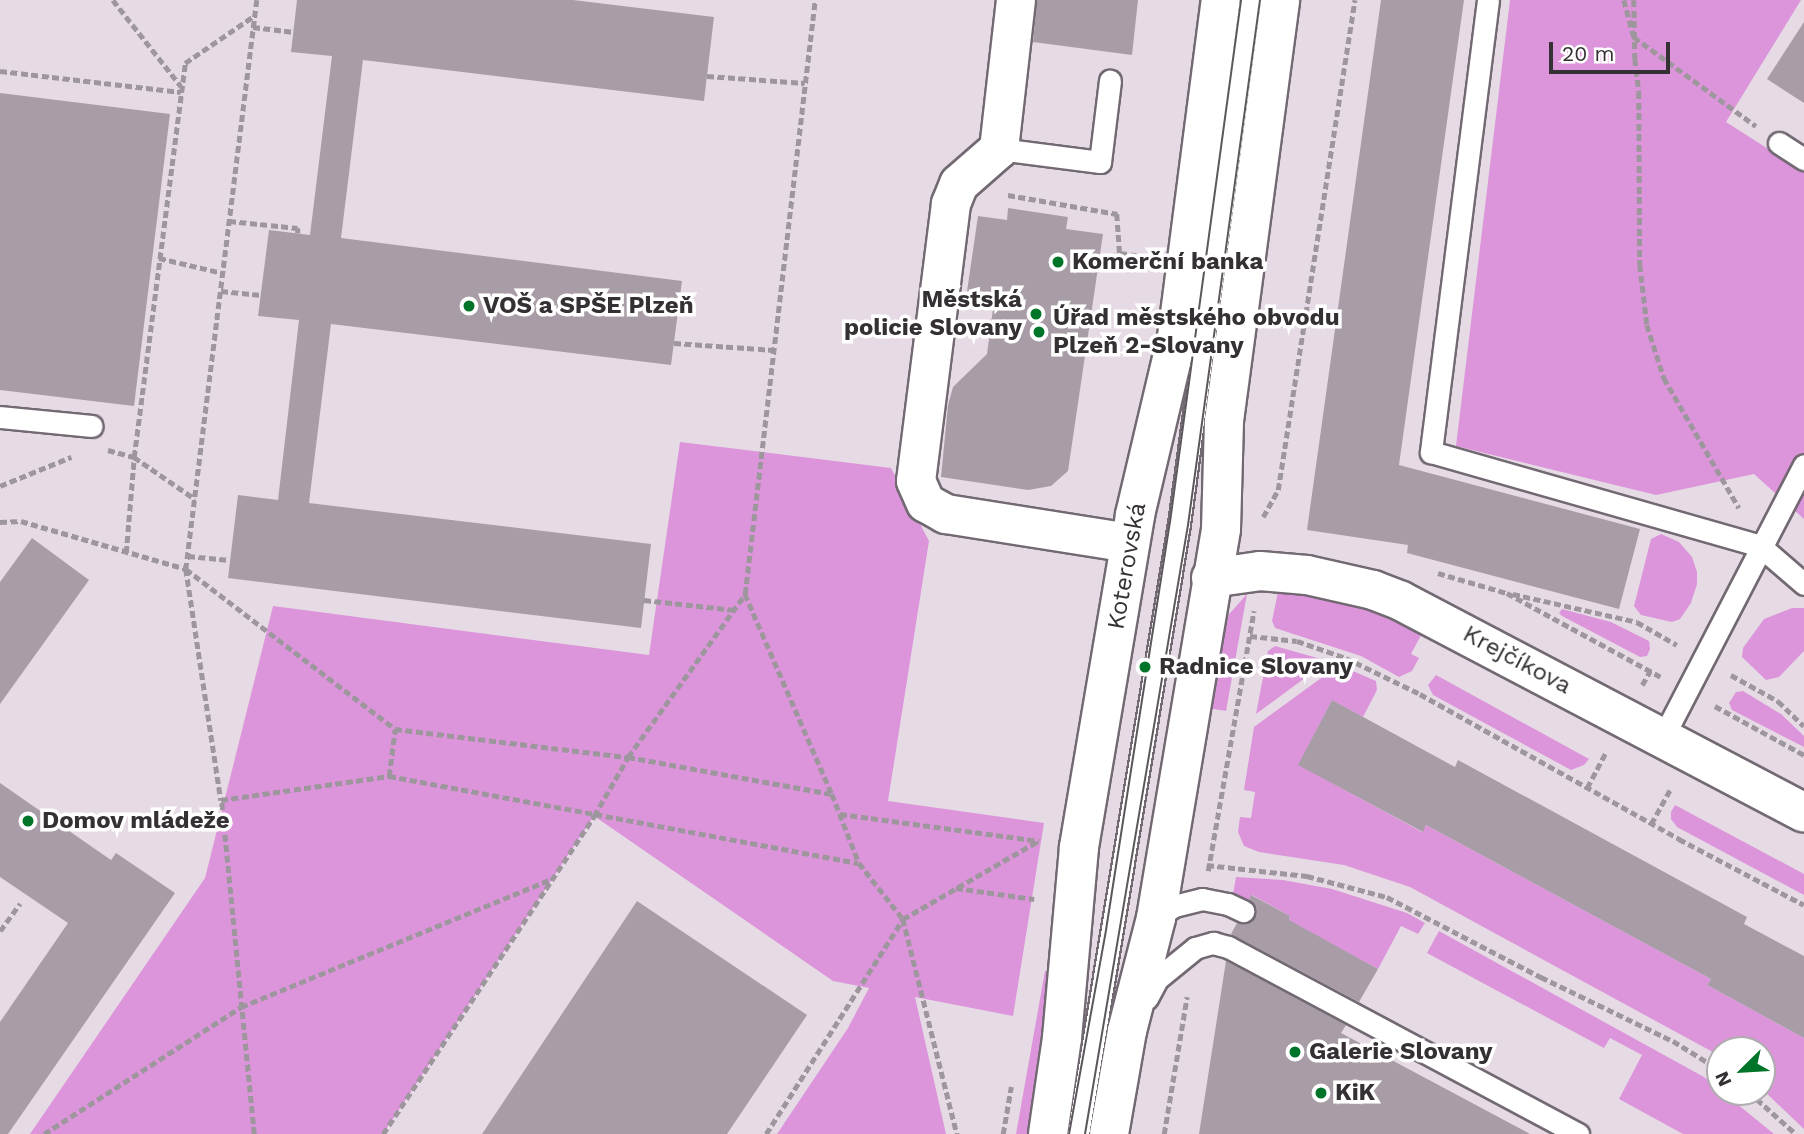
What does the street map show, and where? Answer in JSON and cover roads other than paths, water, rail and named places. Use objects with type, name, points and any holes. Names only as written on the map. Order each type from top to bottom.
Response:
[{"type":"street","points":[[1016,0],[986,159],[959,184],[951,204],[916,473],[920,493],[926,503],[946,514],[1130,543]]},
{"type":"street","name":"Koterovská","points":[[1048,1134],[1062,1038],[1079,847],[1130,543],[1178,337],[1221,0]]},
{"type":"street","points":[[1109,1134],[1127,1031],[1156,918],[1221,529],[1224,421],[1280,0]]},
{"type":"street","name":"Krejčíkova","points":[[1211,579],[1260,571],[1307,575],[1373,590],[1401,601],[1804,813]]},
{"type":"lane","name":"Koterovská","points":[[1078,1134],[1179,524],[1250,0]]},
{"type":"lane","points":[[1488,0],[1431,453],[1760,546],[1804,584]]},
{"type":"lane","points":[[986,159],[1100,162],[1110,81]]},
{"type":"lane","points":[[1779,143],[1804,159]]},
{"type":"lane","points":[[0,417],[92,426]]},
{"type":"lane","points":[[1663,737],[1804,465]]},
{"type":"lane","points":[[1156,918],[1174,906],[1202,900],[1228,904],[1243,911]]},
{"type":"lane","points":[[1127,1031],[1157,979],[1195,948],[1213,943],[1252,958],[1578,1134]]},
{"type":"tram line","points":[[1069,1134],[1106,930],[1170,522],[1241,0]]},
{"type":"tram line","points":[[1085,1134],[1188,525],[1260,0]]},
{"type":"place","name":"Komerční banka","points":[[1058,262]]},
{"type":"place","name":"VOŠ a SPŠE Plzeň","points":[[469,306]]},
{"type":"place","name":"Městská policie Slovany","points":[[1036,314]]},
{"type":"place","name":"Úřad městského obvodu Plzeň 2-Slovany","points":[[1039,332]]},
{"type":"place","name":"Radnice Slovany","points":[[1145,667]]},
{"type":"place","name":"Domov mládeže","points":[[28,821]]},
{"type":"place","name":"Galerie Slovany","points":[[1295,1052]]},
{"type":"place","name":"KiK","points":[[1321,1093]]}]
